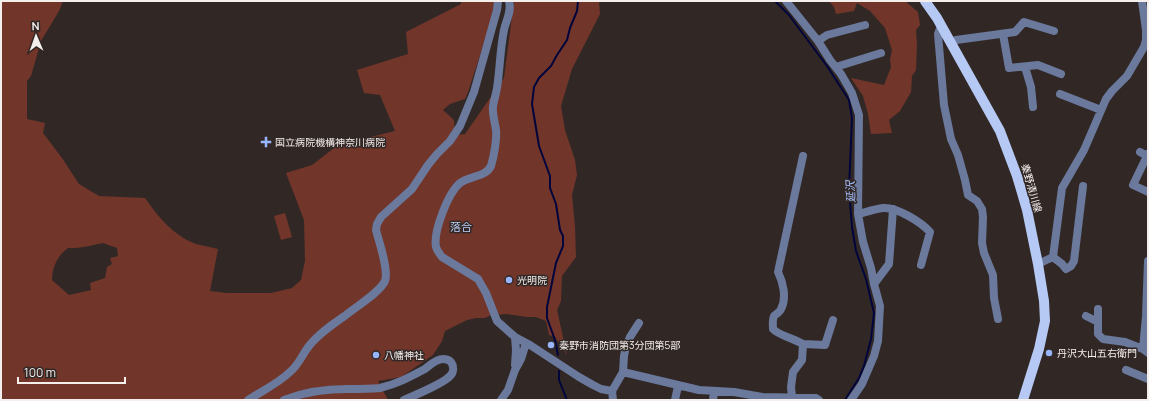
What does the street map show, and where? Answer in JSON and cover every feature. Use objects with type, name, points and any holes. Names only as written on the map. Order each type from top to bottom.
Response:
[{"type":"main road","name":"秦野清川線","points":[[925,1],[937,18],[1000,131],[1017,176],[1027,210],[1038,264],[1044,301],[1045,321],[1039,349],[1023,400]]},
{"type":"street","points":[[248,400],[291,372],[298,364],[309,346],[322,333],[369,297],[382,285],[385,279],[385,267],[376,230],[377,224],[381,217],[412,189],[428,165],[450,141],[460,126],[474,92],[497,10],[498,1]]},
{"type":"street","points":[[509,1],[509,14],[504,30],[497,88],[493,106],[496,140],[490,167],[482,174],[468,178],[462,182],[451,194],[440,221],[436,248],[442,257],[478,279],[484,289],[496,321],[515,338],[526,343],[593,385],[601,389],[612,391]]},
{"type":"street","points":[[786,1],[818,41],[837,69],[852,93],[859,115],[858,214],[863,242],[880,306],[878,341],[874,356],[864,379],[851,400]]},
{"type":"street","points":[[1053,256],[1062,188],[1084,150],[1106,99],[1128,76],[1144,47],[1146,30],[1144,6]]},
{"type":"street","points":[[952,44],[956,40],[1015,32],[1024,22],[1054,31]]},
{"type":"street","points":[[818,41],[827,35],[848,33],[866,25]]},
{"type":"street","points":[[941,26],[938,34],[944,105],[951,139],[958,155],[968,195],[977,202],[982,209],[982,243],[984,253],[993,275],[994,298],[998,319]]},
{"type":"street","points":[[1003,34],[1009,68],[1038,65],[1061,74]]},
{"type":"street","points":[[837,69],[839,66],[863,61],[881,53]]},
{"type":"street","points":[[1025,67],[1031,88],[1033,107]]},
{"type":"street","points":[[1060,94],[1101,110]]},
{"type":"street","points":[[1145,154],[1133,185],[1148,192]]},
{"type":"street","points":[[803,156],[778,272],[784,288],[783,300],[781,309],[774,317],[773,329],[776,332],[795,339],[803,344],[825,345],[833,331],[833,320]]},
{"type":"street","points":[[1053,256],[1066,269],[1071,266],[1074,261],[1083,186]]},
{"type":"street","points":[[858,214],[883,208],[892,209],[921,224],[930,232],[921,265]]},
{"type":"street","points":[[874,284],[888,264],[892,209]]},
{"type":"street","points":[[1038,264],[1053,256]]},
{"type":"street","points":[[1098,308],[1098,334],[1103,339],[1125,342],[1145,351],[1148,261]]},
{"type":"street","points":[[1086,316],[1098,322]]},
{"type":"street","points":[[612,400],[612,391],[623,372],[626,346],[639,323]]},
{"type":"street","points":[[515,338],[515,370]]},
{"type":"street","points":[[501,400],[508,390],[526,343]]},
{"type":"street","points":[[788,398],[792,387],[793,372],[802,360],[803,344]]},
{"type":"street","points":[[284,400],[311,391],[378,388],[394,385],[427,368],[436,361],[448,359],[451,362],[453,369],[450,377],[433,387],[404,400]]},
{"type":"street","points":[[1126,370],[1148,379]]},
{"type":"street","points":[[623,372],[699,390],[734,392],[762,397],[816,398],[820,400]]},
{"type":"street","points":[[675,400],[678,386]]},
{"type":"street","points":[[712,400],[714,391]]},
{"type":"shaded area","points":[[1,1],[63,1],[59,11],[41,41],[31,76],[27,81],[27,119],[45,123],[43,133],[79,184],[99,196],[145,198],[167,225],[188,241],[218,249],[210,291],[227,293],[271,293],[292,288],[301,280],[305,261],[304,220],[286,173],[312,165],[338,145],[395,131],[380,95],[364,93],[357,70],[408,54],[406,32],[461,4],[461,1],[495,1],[489,28],[465,99],[450,104],[443,110],[454,120],[455,135],[465,134],[504,78],[514,1],[599,1],[600,14],[572,69],[561,106],[565,130],[575,160],[577,175],[572,195],[576,257],[562,276],[561,301],[557,310],[567,355],[555,337],[549,335],[546,321],[536,317],[507,314],[491,315],[485,318],[467,320],[445,331],[442,341],[433,355],[401,377],[378,381],[388,400],[1,400]],"holes":[[[103,243],[117,248],[118,256],[110,258],[112,264],[107,267],[105,278],[90,283],[91,290],[69,295],[52,280],[56,262],[61,254],[68,248]]]},
{"type":"shaded area","points":[[829,1],[905,1],[918,12],[920,25],[916,30],[916,70],[912,76],[911,92],[900,111],[889,120],[892,133],[871,134],[863,96],[851,78],[884,85],[891,67],[890,60],[892,50],[885,28],[870,11],[857,3],[854,11],[836,14],[834,7]]},
{"type":"shaded area","points":[[285,213],[292,237],[281,240],[274,216]]},
{"type":"waterway","points":[[558,355],[555,340],[547,318],[547,307],[556,263],[563,246],[563,236],[560,230],[556,204],[550,188],[550,176],[539,146],[532,104],[534,87],[539,78],[551,66],[567,40],[577,11],[578,1]]},
{"type":"waterway","name":"延沢","points":[[775,1],[789,15],[827,66],[849,100],[852,118],[849,189],[852,227],[856,251],[866,279],[874,313],[871,339],[864,366],[859,378],[845,400]]},
{"type":"waterway","points":[[559,371],[559,380],[567,400]]},
{"type":"place","name":"国立病院機構神奈川病院","points":[[266,142]]},
{"type":"place","name":"光明院","points":[[509,280]]},
{"type":"place","name":"秦野市消防団第3分団第5部","points":[[551,345]]},
{"type":"place","name":"丹沢大山五右衛門","points":[[1049,353]]},
{"type":"place","name":"八幡神社","points":[[376,355]]},
{"type":"district","name":"落合","points":[[461,226]]}]
